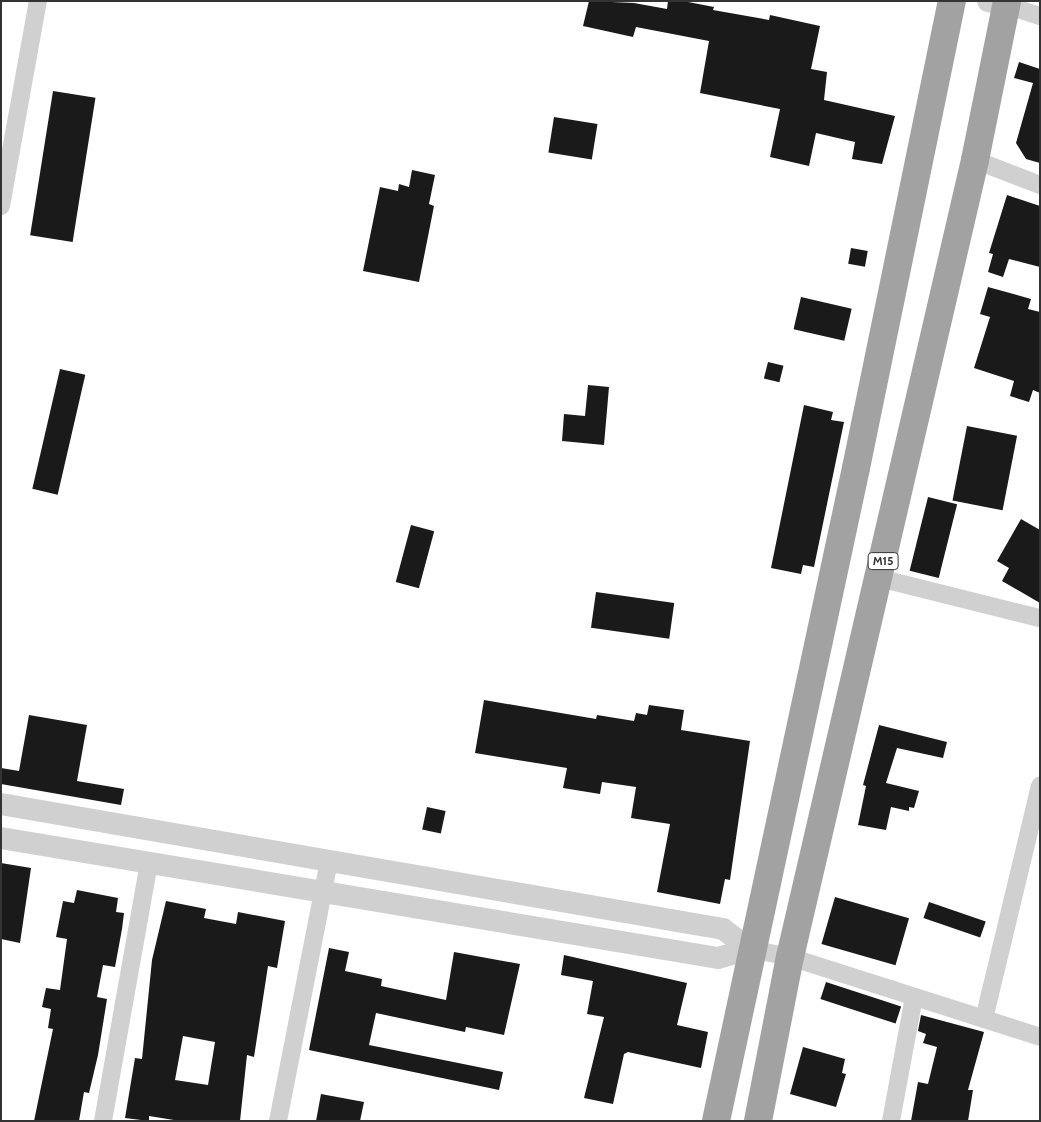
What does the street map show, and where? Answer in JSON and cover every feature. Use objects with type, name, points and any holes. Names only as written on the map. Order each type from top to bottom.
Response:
[{"type":"highway","points":[[716,1121],[750,949],[856,468],[952,1]]},
{"type":"highway","name":"M15","points":[[758,1121],[790,957],[880,578],[975,160],[1000,2]]},
{"type":"street","points":[[1,206],[38,1]]},
{"type":"street","points":[[1000,2],[1040,16]]},
{"type":"street","points":[[975,160],[1040,185]]},
{"type":"street","points":[[880,578],[1040,618]]},
{"type":"street","points":[[984,1019],[1039,792]]},
{"type":"street","points":[[1,804],[723,928],[750,949],[790,957],[1040,1037]]},
{"type":"street","points":[[1,838],[718,958],[750,949]]},
{"type":"street","points":[[278,1121],[329,860]]},
{"type":"street","points":[[103,1121],[149,863]]},
{"type":"street","points":[[891,1121],[914,997]]},
{"type":"building","points":[[589,1],[634,3],[667,9],[668,1],[683,1],[714,7],[713,10],[769,20],[770,15],[820,26],[811,69],[827,72],[824,100],[895,116],[882,164],[852,159],[855,142],[816,133],[809,166],[770,157],[780,109],[700,93],[709,41],[636,27],[633,37],[583,26]]},
{"type":"building","points":[[1019,62],[1040,69],[1040,163],[1026,159],[1016,143],[1033,83],[1014,78]]},
{"type":"building","points":[[53,91],[95,98],[73,242],[30,235]]},
{"type":"building","points":[[554,117],[597,124],[592,159],[548,153]]},
{"type":"building","points":[[412,170],[435,175],[429,204],[434,206],[419,282],[363,271],[380,187],[398,191],[399,184],[409,187]]},
{"type":"building","points":[[1007,195],[1040,206],[1040,267],[1009,259],[1003,277],[988,272],[993,254],[989,253]]},
{"type":"building","points":[[851,248],[868,251],[865,267],[848,264]]},
{"type":"building","points":[[988,287],[1031,299],[1028,309],[1040,312],[1040,393],[1033,390],[1029,402],[1010,396],[1014,381],[974,368],[990,317],[980,314]]},
{"type":"building","points":[[801,297],[852,309],[844,341],[794,329]]},
{"type":"building","points":[[768,362],[784,366],[779,382],[764,378]]},
{"type":"building","points":[[60,369],[85,375],[58,495],[32,489]]},
{"type":"building","points":[[588,385],[609,387],[604,445],[562,441],[564,414],[585,416]]},
{"type":"building","points":[[804,405],[833,412],[831,420],[844,422],[814,567],[803,565],[801,574],[771,568]]},
{"type":"building","points":[[967,426],[1017,436],[1003,510],[952,501]]},
{"type":"building","points":[[928,497],[957,504],[939,578],[910,571]]},
{"type":"building","points":[[1021,519],[1040,530],[1040,603],[1002,581],[1009,568],[997,561]]},
{"type":"building","points":[[411,525],[434,531],[419,588],[396,582]]},
{"type":"building","points":[[596,592],[674,603],[669,639],[591,628]]},
{"type":"building","points":[[484,700],[596,719],[597,715],[634,721],[636,713],[647,715],[649,705],[684,710],[681,730],[750,741],[730,880],[725,879],[720,904],[657,892],[670,824],[631,818],[636,787],[602,782],[600,794],[563,788],[567,768],[475,753]]},
{"type":"building","points":[[29,715],[87,725],[77,781],[124,789],[121,805],[1,784],[1,768],[19,771]]},
{"type":"building","points":[[879,725],[947,742],[943,758],[897,748],[886,783],[919,791],[914,808],[909,807],[909,811],[891,807],[886,830],[858,825],[866,786],[863,785]]},
{"type":"building","points":[[427,807],[446,811],[441,833],[422,829]]},
{"type":"building","points":[[1,863],[31,868],[20,943],[1,939]]},
{"type":"building","points":[[77,890],[118,898],[116,912],[124,913],[115,967],[103,965],[97,997],[107,999],[98,1055],[89,1093],[84,1092],[79,1121],[34,1121],[53,1029],[48,1028],[51,1009],[42,1007],[46,988],[60,990],[67,939],[56,937],[63,901],[74,903]]},
{"type":"building","points":[[835,897],[909,918],[896,965],[821,944]]},
{"type":"building","points":[[166,901],[206,909],[204,918],[236,924],[238,912],[285,921],[277,968],[268,966],[254,1057],[247,1055],[240,1121],[180,1121],[149,1116],[149,1121],[125,1118],[135,1058],[142,1059],[152,960]],"holes":[[[183,1036],[215,1042],[208,1085],[175,1080]]]},
{"type":"building","points":[[929,902],[986,922],[980,938],[923,918]]},
{"type":"building","points":[[329,948],[349,952],[345,971],[382,979],[381,986],[446,1000],[454,952],[520,964],[504,1035],[466,1027],[465,1032],[376,1013],[369,1045],[503,1072],[499,1090],[309,1050]]},
{"type":"building","points":[[564,955],[687,983],[677,1025],[708,1032],[701,1068],[628,1052],[624,1054],[613,1104],[584,1098],[604,1017],[587,1014],[593,981],[561,975]]},
{"type":"building","points":[[826,982],[901,1006],[896,1024],[820,999]]},
{"type":"building","points":[[921,1015],[984,1032],[968,1090],[973,1090],[968,1121],[911,1121],[918,1082],[928,1084],[937,1047],[923,1043],[926,1034],[918,1031]]},
{"type":"building","points":[[803,1047],[845,1059],[842,1073],[846,1074],[836,1107],[790,1094]]},
{"type":"building","points":[[321,1094],[364,1102],[360,1121],[316,1121]]}]
